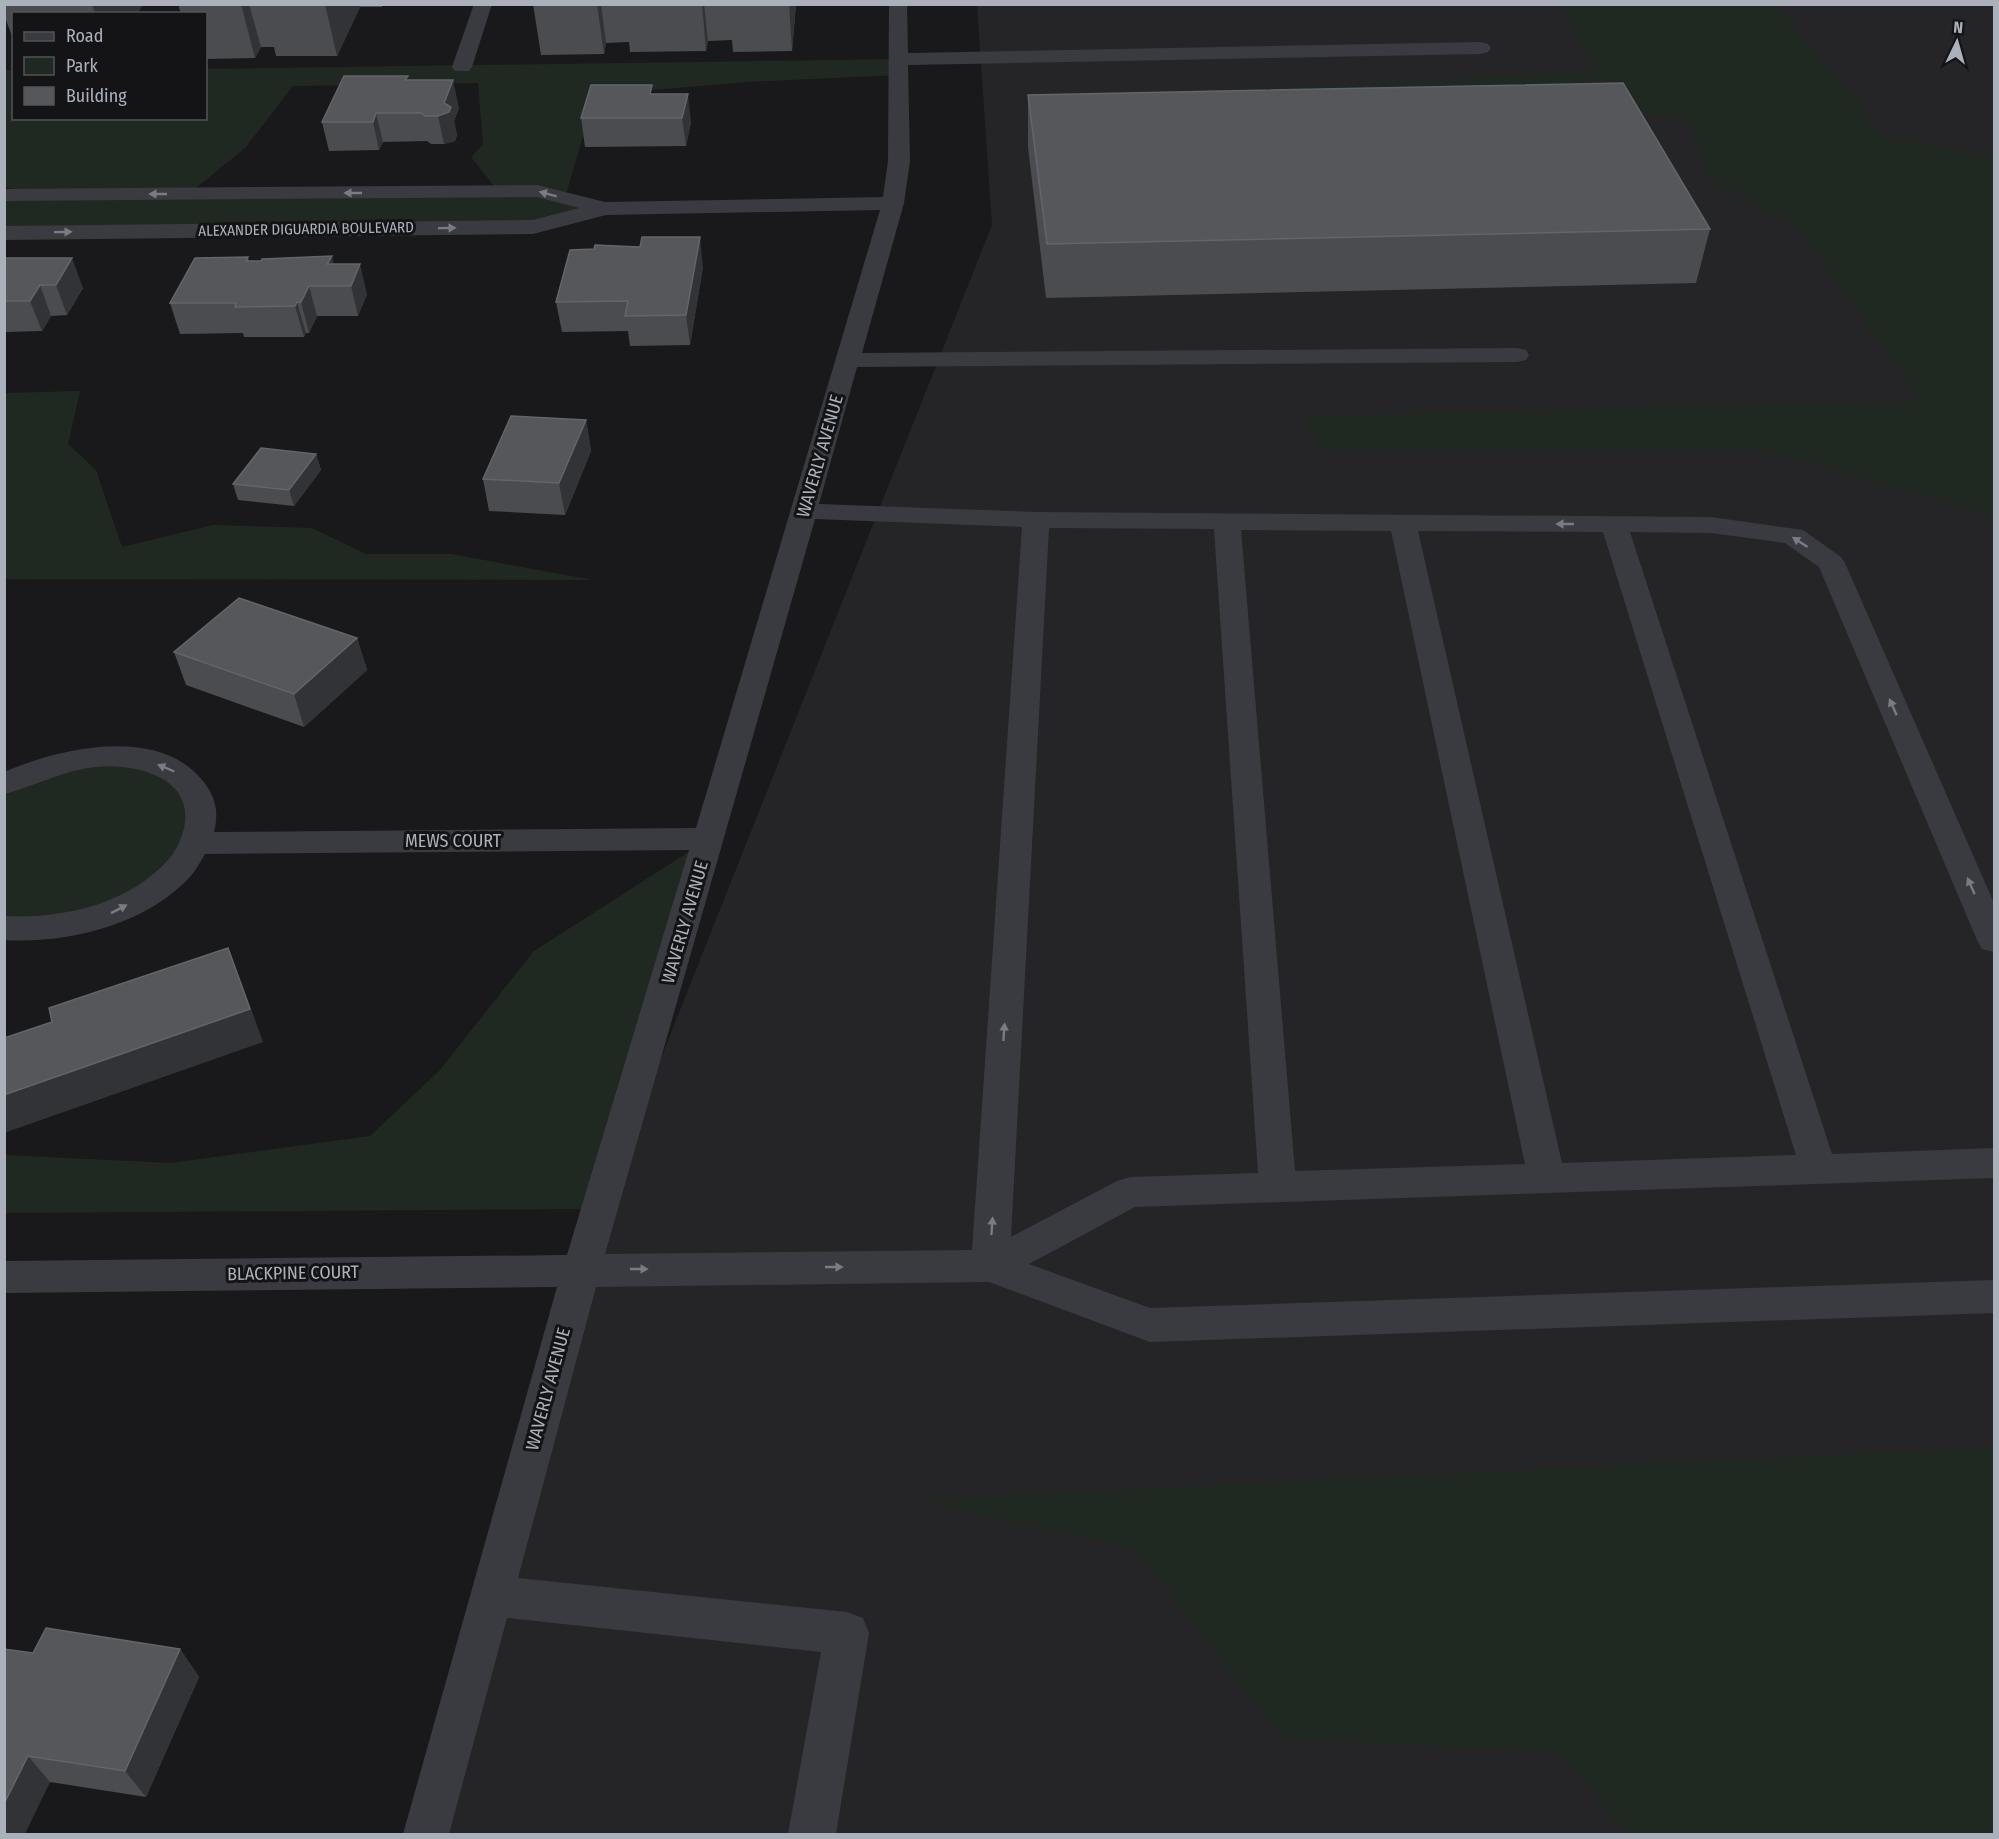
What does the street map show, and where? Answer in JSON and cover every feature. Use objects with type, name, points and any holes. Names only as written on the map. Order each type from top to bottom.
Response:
[{"type":"street","points":[[462,67],[483,4]]},
{"type":"street","name":"WAVERLY AVENUE","points":[[426,1834],[581,1269],[602,1209],[893,203],[899,161],[898,4]]},
{"type":"street","points":[[899,59],[1481,48]]},
{"type":"street","name":"ALEXANDER DIGUARDIA BOULEVARD","points":[[4,195],[537,191],[605,208]]},
{"type":"street","name":"ALEXANDER DIGUARDIA BOULEVARD","points":[[4,233],[533,227],[605,208],[893,203]]},
{"type":"street","points":[[848,360],[1517,355]]},
{"type":"street","points":[[804,511],[1036,520],[1711,525],[1793,536],[1831,563],[1995,940]]},
{"type":"street","points":[[990,1266],[1036,520]]},
{"type":"street","points":[[1227,522],[1278,1187]]},
{"type":"street","points":[[1403,523],[1547,1178]]},
{"type":"street","points":[[1614,525],[1819,1169]]},
{"type":"street","points":[[4,784],[28,772],[65,760],[102,756],[141,759],[173,770],[194,789],[203,814],[196,843],[177,870],[146,895],[107,915],[64,927],[21,930],[4,928]]},
{"type":"street","name":"MEWS COURT","points":[[196,843],[709,839]]},
{"type":"street","points":[[990,1266],[1130,1192],[1995,1163]]},
{"type":"street","points":[[990,1266],[1150,1325],[1995,1297]]},
{"type":"street","name":"BLACKPINE COURT","points":[[4,1277],[990,1266]]},
{"type":"street","points":[[492,1596],[847,1634],[812,1834]]},
{"type":"shaded area","points":[[977,5],[1994,5],[1994,1834],[426,1834],[601,1209],[992,225]]},
{"type":"green space","points":[[1561,5],[1777,5],[1884,136],[1994,158],[1994,517],[1768,450],[1318,450],[1306,416],[1922,401],[1797,226],[1708,179],[1688,118],[1441,112],[1115,96],[1598,71]]},
{"type":"green space","points":[[899,59],[900,75],[746,82],[595,95],[565,198],[605,208],[533,227],[5,233],[5,195],[32,194],[5,187],[4,70],[12,70],[12,120],[207,120],[207,69]],"holes":[[[478,83],[483,144],[471,157],[498,191],[190,193],[245,148],[293,86]]]},
{"type":"green space","points":[[80,391],[68,444],[96,470],[122,547],[213,525],[312,528],[366,554],[451,554],[593,580],[5,579],[5,393]]},
{"type":"green space","points":[[65,761],[173,770],[203,814],[146,895],[5,928],[5,784]]},
{"type":"green space","points":[[709,839],[601,1209],[5,1213],[5,1155],[170,1163],[370,1136],[439,1071],[534,951]]},
{"type":"green space","points":[[1994,1447],[1994,1834],[1630,1834],[1557,1752],[1283,1739],[1135,1549],[915,1500]]},
{"type":"building","points":[[344,76],[408,76],[405,80],[453,80],[444,103],[451,107],[449,112],[438,116],[425,116],[421,113],[376,113],[373,122],[322,122]]},
{"type":"building","points":[[1623,83],[1710,229],[1047,244],[1028,95]]},
{"type":"building","points":[[591,85],[652,85],[650,94],[688,94],[682,118],[581,118]]},
{"type":"building","points":[[642,237],[700,237],[686,315],[625,316],[628,301],[556,302],[570,250],[594,249],[595,245],[640,247]]},
{"type":"building","points":[[332,256],[327,264],[360,264],[351,286],[309,286],[301,302],[297,302],[295,306],[235,307],[236,303],[170,303],[195,258],[248,257],[246,261],[261,261],[262,259]]},
{"type":"building","points":[[4,258],[72,258],[56,285],[40,285],[30,301],[4,301]]},
{"type":"building","points":[[511,416],[586,420],[559,483],[483,479]]},
{"type":"building","points":[[261,448],[316,454],[289,490],[233,484]]},
{"type":"building","points":[[239,598],[357,638],[294,694],[174,652]]},
{"type":"building","points":[[228,948],[250,1009],[4,1095],[4,1038],[52,1022],[49,1008]]},
{"type":"building","points":[[46,1628],[180,1649],[125,1771],[28,1756],[4,1804],[4,1649],[33,1653]]}]
